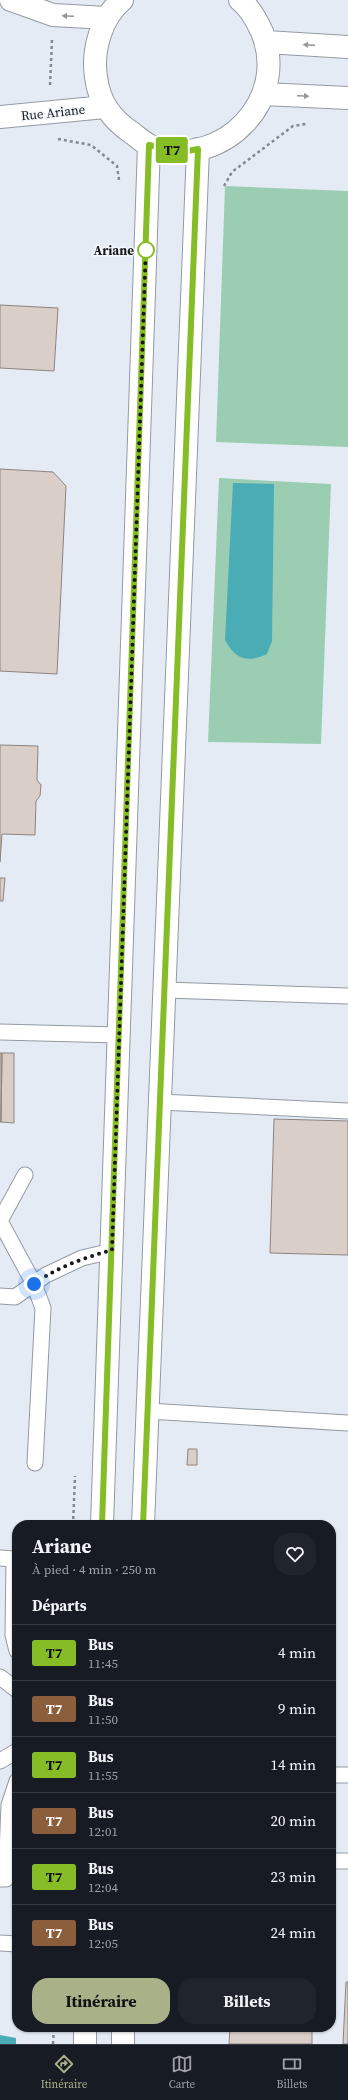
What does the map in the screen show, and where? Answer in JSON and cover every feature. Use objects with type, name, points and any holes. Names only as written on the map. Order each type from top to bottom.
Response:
[{"type":"street","points":[[12,0],[53,15],[107,18]]},
{"type":"street","points":[[122,0],[107,18],[98,39],[94,62],[97,86],[105,107],[117,123],[149,145],[182,152],[198,149],[232,136],[251,118],[264,94],[269,68],[266,42],[257,20],[240,0]]},
{"type":"street","points":[[266,42],[348,47]]},
{"type":"street","points":[[264,94],[348,98]]},
{"type":"street","name":"Rue Ariane","points":[[0,117],[105,107]]},
{"type":"street","points":[[102,1520],[149,145]]},
{"type":"street","points":[[143,1520],[198,149]]},
{"type":"street","points":[[85,2032],[85,2044]]},
{"type":"street","points":[[123,2032],[123,2044]]},
{"type":"lane","points":[[165,990],[348,996]]},
{"type":"lane","points":[[0,1032],[119,1035]]},
{"type":"lane","points":[[160,1102],[348,1111]]},
{"type":"lane","points":[[25,1175],[0,1221],[34,1284],[43,1308],[35,1464]]},
{"type":"lane","points":[[0,1296],[15,1297],[46,1275],[82,1258],[112,1250]]},
{"type":"lane","points":[[148,1411],[348,1423]]},
{"type":"lane","points":[[0,1558],[12,1559]]},
{"type":"lane","points":[[0,1677],[12,1686]]},
{"type":"lane","points":[[0,1761],[12,1754]]},
{"type":"lane","points":[[336,1774],[348,1775]]},
{"type":"lane","points":[[0,1879],[6,1879],[9,1804],[12,1795]]},
{"type":"lane","points":[[336,1861],[348,1861]]},
{"type":"lane","points":[[0,1943],[12,1944]]},
{"type":"path","points":[[53,15],[48,138],[90,145],[117,166],[120,181]]},
{"type":"path","points":[[221,192],[232,172],[293,126],[309,124]]},
{"type":"path","points":[[53,2044],[54,2032]]},
{"type":"green space","points":[[225,186],[348,191],[348,447],[216,442]]},
{"type":"green space","points":[[219,478],[331,484],[321,744],[208,742]]},
{"type":"water","points":[[233,483],[274,484],[272,641],[267,654],[248,659],[238,656],[233,652],[225,640]]},
{"type":"water","points":[[0,2035],[16,2038],[16,2044],[0,2044]]},
{"type":"building","points":[[0,305],[58,308],[54,371],[0,368]]},
{"type":"building","points":[[0,469],[53,472],[66,486],[57,674],[0,671]]},
{"type":"building","points":[[0,745],[38,746],[37,780],[41,785],[40,796],[36,801],[35,835],[2,834],[0,862]]},
{"type":"building","points":[[0,878],[5,878],[3,901],[0,901]]},
{"type":"building","points":[[0,1053],[2,1053],[1,1122],[0,1122]]},
{"type":"building","points":[[2,1053],[14,1053],[14,1123],[1,1122]]},
{"type":"building","points":[[274,1119],[348,1121],[348,1255],[270,1253]]},
{"type":"building","points":[[188,1449],[197,1449],[197,1465],[187,1465]]},
{"type":"building","points":[[346,1982],[348,1982],[348,2044],[343,2044]]},
{"type":"building","points":[[230,2032],[312,2032],[312,2044],[229,2044]]},
{"type":"bus line","name":"T7","points":[[102,1520],[149,145],[155,148],[182,152],[198,149],[143,1520]]},
{"type":"place","name":"Ariane","points":[[146,250]]},
{"type":"route","points":[[34,1284],[46,1275],[82,1258],[112,1250],[146,243],[146,250]]}]
